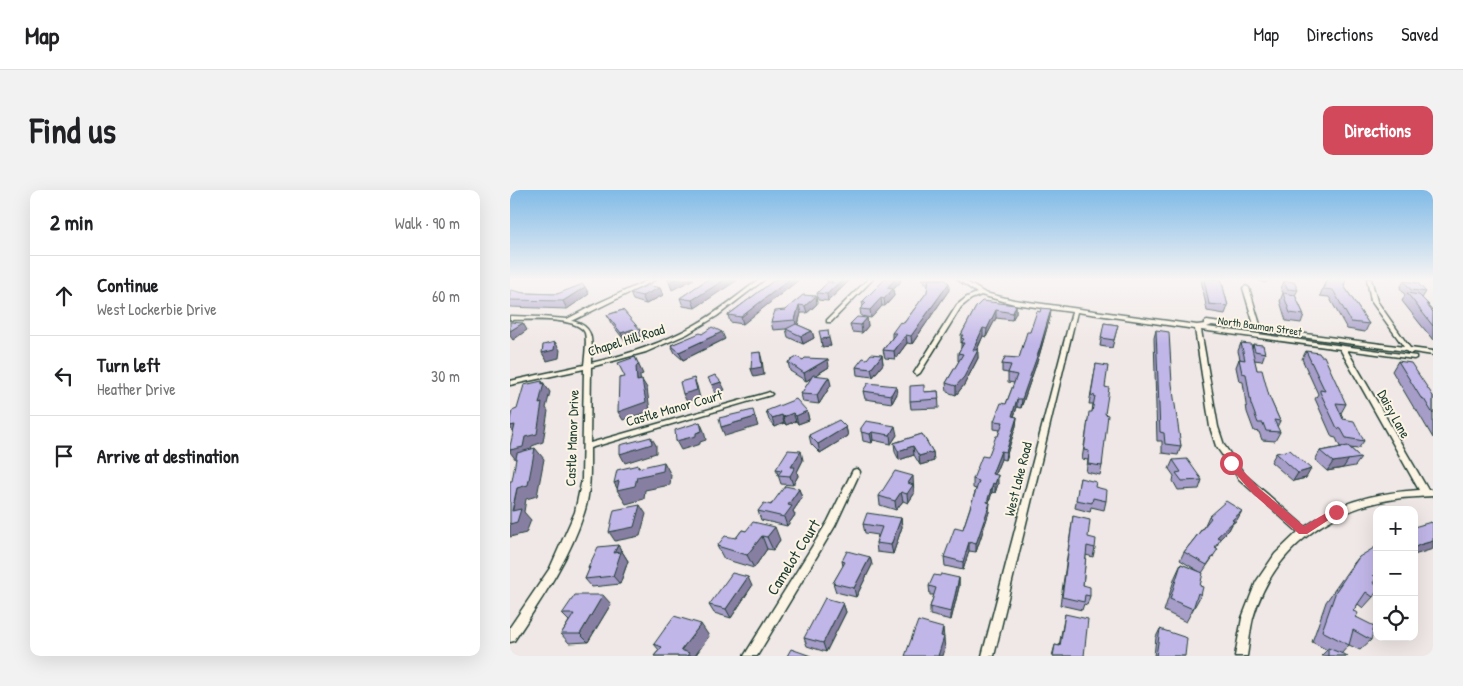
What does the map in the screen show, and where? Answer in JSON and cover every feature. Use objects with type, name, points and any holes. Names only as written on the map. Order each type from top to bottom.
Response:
[{"type":"street","points":[[510,318],[569,320],[607,301]]},
{"type":"street","name":"Chapel Hill Road","points":[[510,383],[632,354],[678,337],[699,326],[733,301]]},
{"type":"street","points":[[829,321],[849,301]]},
{"type":"street","points":[[917,373],[959,306],[965,301]]},
{"type":"street","name":"North Bauman Street","points":[[1009,301],[1197,324],[1414,357],[1409,350]]},
{"type":"street","points":[[1250,301],[1259,330]]},
{"type":"street","points":[[1374,301],[1409,350]]},
{"type":"street","name":"West Lake Road","points":[[988,656],[1075,310]]},
{"type":"street","name":"Castle Manor Drive","points":[[510,637],[541,593],[570,537],[580,512],[585,486],[587,331],[581,324],[569,320]]},
{"type":"street","points":[[1197,324],[1214,428],[1220,446],[1242,477],[1303,531]]},
{"type":"street","name":"North Bauman Street","points":[[1197,324],[1211,324],[1433,353]]},
{"type":"street","name":"Daisy Lane","points":[[1342,347],[1429,493]]},
{"type":"street","name":"Castle Manor Court","points":[[586,447],[769,394]]},
{"type":"street","name":"Camelot Court","points":[[750,656],[832,522],[856,472]]},
{"type":"street","points":[[1241,656],[1248,618],[1264,577],[1276,558],[1303,531],[1328,516],[1358,503],[1389,496],[1429,493]]},
{"type":"building","points":[[747,301],[762,301],[741,317],[728,315]]},
{"type":"building","points":[[796,301],[811,301],[805,306],[799,305],[795,320],[771,322],[775,311],[785,310]]},
{"type":"building","points":[[878,301],[870,310],[860,309],[866,303],[862,302]]},
{"type":"building","points":[[921,301],[936,301],[911,336],[906,335],[894,351],[883,350],[896,333],[892,333],[900,322],[904,323]]},
{"type":"building","points":[[982,301],[1016,305],[1013,313],[996,310],[987,329],[983,328],[973,350],[978,350],[964,377],[956,386],[946,383],[963,354],[958,353],[964,343],[961,343],[964,339],[961,338],[963,335],[961,335],[976,307]]},
{"type":"building","points":[[1208,301],[1227,301],[1228,306],[1209,304]]},
{"type":"building","points":[[1286,301],[1298,301],[1304,315],[1290,313]]},
{"type":"building","points":[[1339,301],[1354,301],[1369,324],[1351,322]]},
{"type":"building","points":[[1413,301],[1425,301],[1429,305],[1426,304],[1433,312],[1433,326]]},
{"type":"building","points":[[1041,308],[1051,309],[1022,399],[1017,399],[1012,416],[1017,417],[1006,452],[1001,451],[992,474],[998,475],[995,484],[993,483],[987,502],[990,503],[976,544],[969,542],[963,562],[944,557],[955,527],[963,529],[979,481],[973,479],[982,456],[988,457],[1003,422],[994,421],[1001,403],[1006,404],[1017,375],[1008,373],[1011,365],[1002,364],[1005,357],[1019,358],[1027,332],[1030,332],[1037,311],[1040,312]]},
{"type":"building","points":[[623,310],[641,331],[638,334],[633,329],[621,333],[607,315]]},
{"type":"building","points":[[857,317],[867,318],[861,325],[850,324]]},
{"type":"building","points":[[510,322],[523,323],[510,331]]},
{"type":"building","points":[[1104,323],[1118,325],[1114,340],[1101,338]]},
{"type":"building","points":[[796,324],[812,331],[801,336],[786,329]]},
{"type":"building","points":[[712,327],[722,332],[679,352],[671,345],[700,333],[702,334]]},
{"type":"building","points":[[828,330],[829,338],[821,339],[819,331]]},
{"type":"building","points":[[1156,330],[1169,332],[1172,384],[1181,446],[1165,444],[1164,433],[1160,432]]},
{"type":"building","points":[[555,342],[554,350],[542,353],[543,345]]},
{"type":"building","points":[[1241,343],[1251,344],[1257,370],[1262,370],[1269,396],[1280,421],[1274,420],[1280,432],[1266,431],[1263,423],[1258,423],[1251,404],[1246,374],[1242,373],[1239,359],[1245,360]]},
{"type":"building","points":[[1253,344],[1263,345],[1265,353],[1255,351]]},
{"type":"building","points":[[1306,351],[1319,353],[1321,356],[1324,356],[1346,404],[1336,403],[1343,419],[1354,421],[1364,441],[1346,438],[1341,429],[1337,428],[1320,390],[1325,391]]},
{"type":"building","points":[[760,352],[762,367],[751,369],[752,353]]},
{"type":"building","points":[[871,354],[882,355],[871,369],[856,367],[863,358],[867,359]]},
{"type":"building","points":[[635,357],[639,365],[636,366],[637,381],[642,380],[646,402],[618,412],[619,378],[625,377],[618,363]]},
{"type":"building","points":[[797,357],[803,360],[805,358],[828,359],[804,373],[788,362]]},
{"type":"building","points":[[1398,361],[1411,363],[1433,396],[1433,414],[1424,399],[1421,398]]},
{"type":"building","points":[[1096,364],[1108,366],[1105,387],[1109,388],[1105,414],[1108,415],[1102,466],[1088,464],[1089,451],[1084,450],[1089,412],[1092,412],[1095,396],[1091,395]]},
{"type":"building","points":[[715,375],[721,382],[712,385],[708,378]]},
{"type":"building","points":[[813,375],[829,377],[817,395],[801,394]]},
{"type":"building","points":[[694,378],[697,390],[683,394],[680,382]]},
{"type":"building","points":[[542,381],[542,384],[544,383],[539,404],[542,403],[537,434],[525,437],[523,447],[510,450],[515,425],[510,426],[510,420],[512,411],[517,409],[524,385]]},
{"type":"building","points":[[868,383],[896,386],[891,395],[863,391]]},
{"type":"building","points":[[924,385],[924,392],[938,391],[939,399],[910,401],[910,386]]},
{"type":"building","points":[[796,399],[807,411],[796,416],[793,413],[783,417],[782,415],[772,418],[766,411]]},
{"type":"building","points":[[753,410],[755,417],[721,427],[719,418]]},
{"type":"building","points":[[839,420],[846,427],[818,444],[809,435]]},
{"type":"building","points":[[866,421],[895,426],[890,435],[872,432],[870,434],[861,432],[861,428]]},
{"type":"building","points":[[700,422],[702,431],[696,433],[696,436],[676,441],[675,430]]},
{"type":"building","points":[[922,434],[933,452],[919,456],[913,446],[898,451],[894,443]]},
{"type":"building","points":[[651,437],[652,444],[620,454],[620,445]]},
{"type":"building","points":[[1348,446],[1361,458],[1333,462],[1320,451]]},
{"type":"building","points":[[535,448],[528,485],[517,488],[512,511],[521,509],[517,522],[510,524],[510,481],[512,481],[517,453]]},
{"type":"building","points":[[788,450],[801,451],[791,467],[795,467],[790,476],[778,475],[782,470],[776,469]]},
{"type":"building","points":[[1290,450],[1311,469],[1298,473],[1276,453]]},
{"type":"building","points":[[1187,459],[1202,480],[1182,481],[1176,473],[1181,472],[1173,460]]},
{"type":"building","points":[[664,462],[663,471],[637,477],[635,486],[617,490],[619,481],[614,483],[617,470],[638,465],[638,468]]},
{"type":"building","points":[[895,471],[913,476],[908,483],[913,485],[907,494],[901,492],[895,501],[879,496]]},
{"type":"building","points":[[1080,478],[1096,482],[1095,487],[1107,490],[1106,501],[1093,498],[1092,503],[1076,500]]},
{"type":"building","points":[[785,486],[799,489],[788,505],[792,506],[784,517],[758,511],[764,503],[771,505]]},
{"type":"building","points":[[1226,501],[1242,511],[1217,537],[1221,539],[1215,547],[1218,549],[1207,565],[1184,552],[1211,518],[1209,516]]},
{"type":"building","points":[[640,505],[634,527],[609,532],[614,510]]},
{"type":"building","points":[[867,513],[901,518],[891,545],[876,543],[882,527],[863,524]]},
{"type":"building","points":[[1073,516],[1090,520],[1088,537],[1096,539],[1095,548],[1087,546],[1083,585],[1090,587],[1090,596],[1085,595],[1084,602],[1062,597]]},
{"type":"building","points":[[753,522],[775,527],[767,537],[762,536],[747,555],[717,546],[725,536],[736,538],[742,530],[746,531]]},
{"type":"building","points":[[1431,522],[1433,524],[1433,541],[1418,546],[1418,526]]},
{"type":"building","points":[[618,545],[614,553],[621,552],[613,576],[585,579],[598,547]]},
{"type":"building","points":[[1373,548],[1373,597],[1366,592],[1353,611],[1358,613],[1356,617],[1373,626],[1373,631],[1371,640],[1353,630],[1349,645],[1322,631],[1336,591],[1359,557]]},
{"type":"building","points":[[847,551],[870,557],[854,588],[833,583],[845,562],[842,561]]},
{"type":"building","points":[[1181,564],[1203,573],[1200,586],[1203,587],[1201,595],[1198,593],[1193,609],[1170,599]]},
{"type":"building","points":[[732,573],[748,577],[726,609],[709,605]]},
{"type":"building","points":[[941,574],[959,578],[951,612],[930,607],[936,588],[929,586],[934,575],[940,576]]},
{"type":"building","points":[[575,595],[603,595],[580,634],[561,634],[574,614],[562,614]]},
{"type":"building","points":[[825,598],[843,603],[823,643],[804,638]]},
{"type":"building","points":[[1065,614],[1088,619],[1084,656],[1053,656],[1055,645],[1060,646]]},
{"type":"building","points":[[674,616],[701,624],[681,650],[689,653],[687,656],[654,656],[662,647],[654,644]]},
{"type":"building","points":[[918,621],[943,628],[941,636],[944,637],[938,656],[905,656]]},
{"type":"building","points":[[1160,629],[1187,638],[1185,656],[1156,656]]},
{"type":"building","points":[[1328,648],[1348,656],[1328,656]]},
{"type":"building","points":[[791,649],[811,656],[787,656]]},
{"type":"route","points":[[1231,463],[1256,492],[1303,531],[1336,512]]}]
